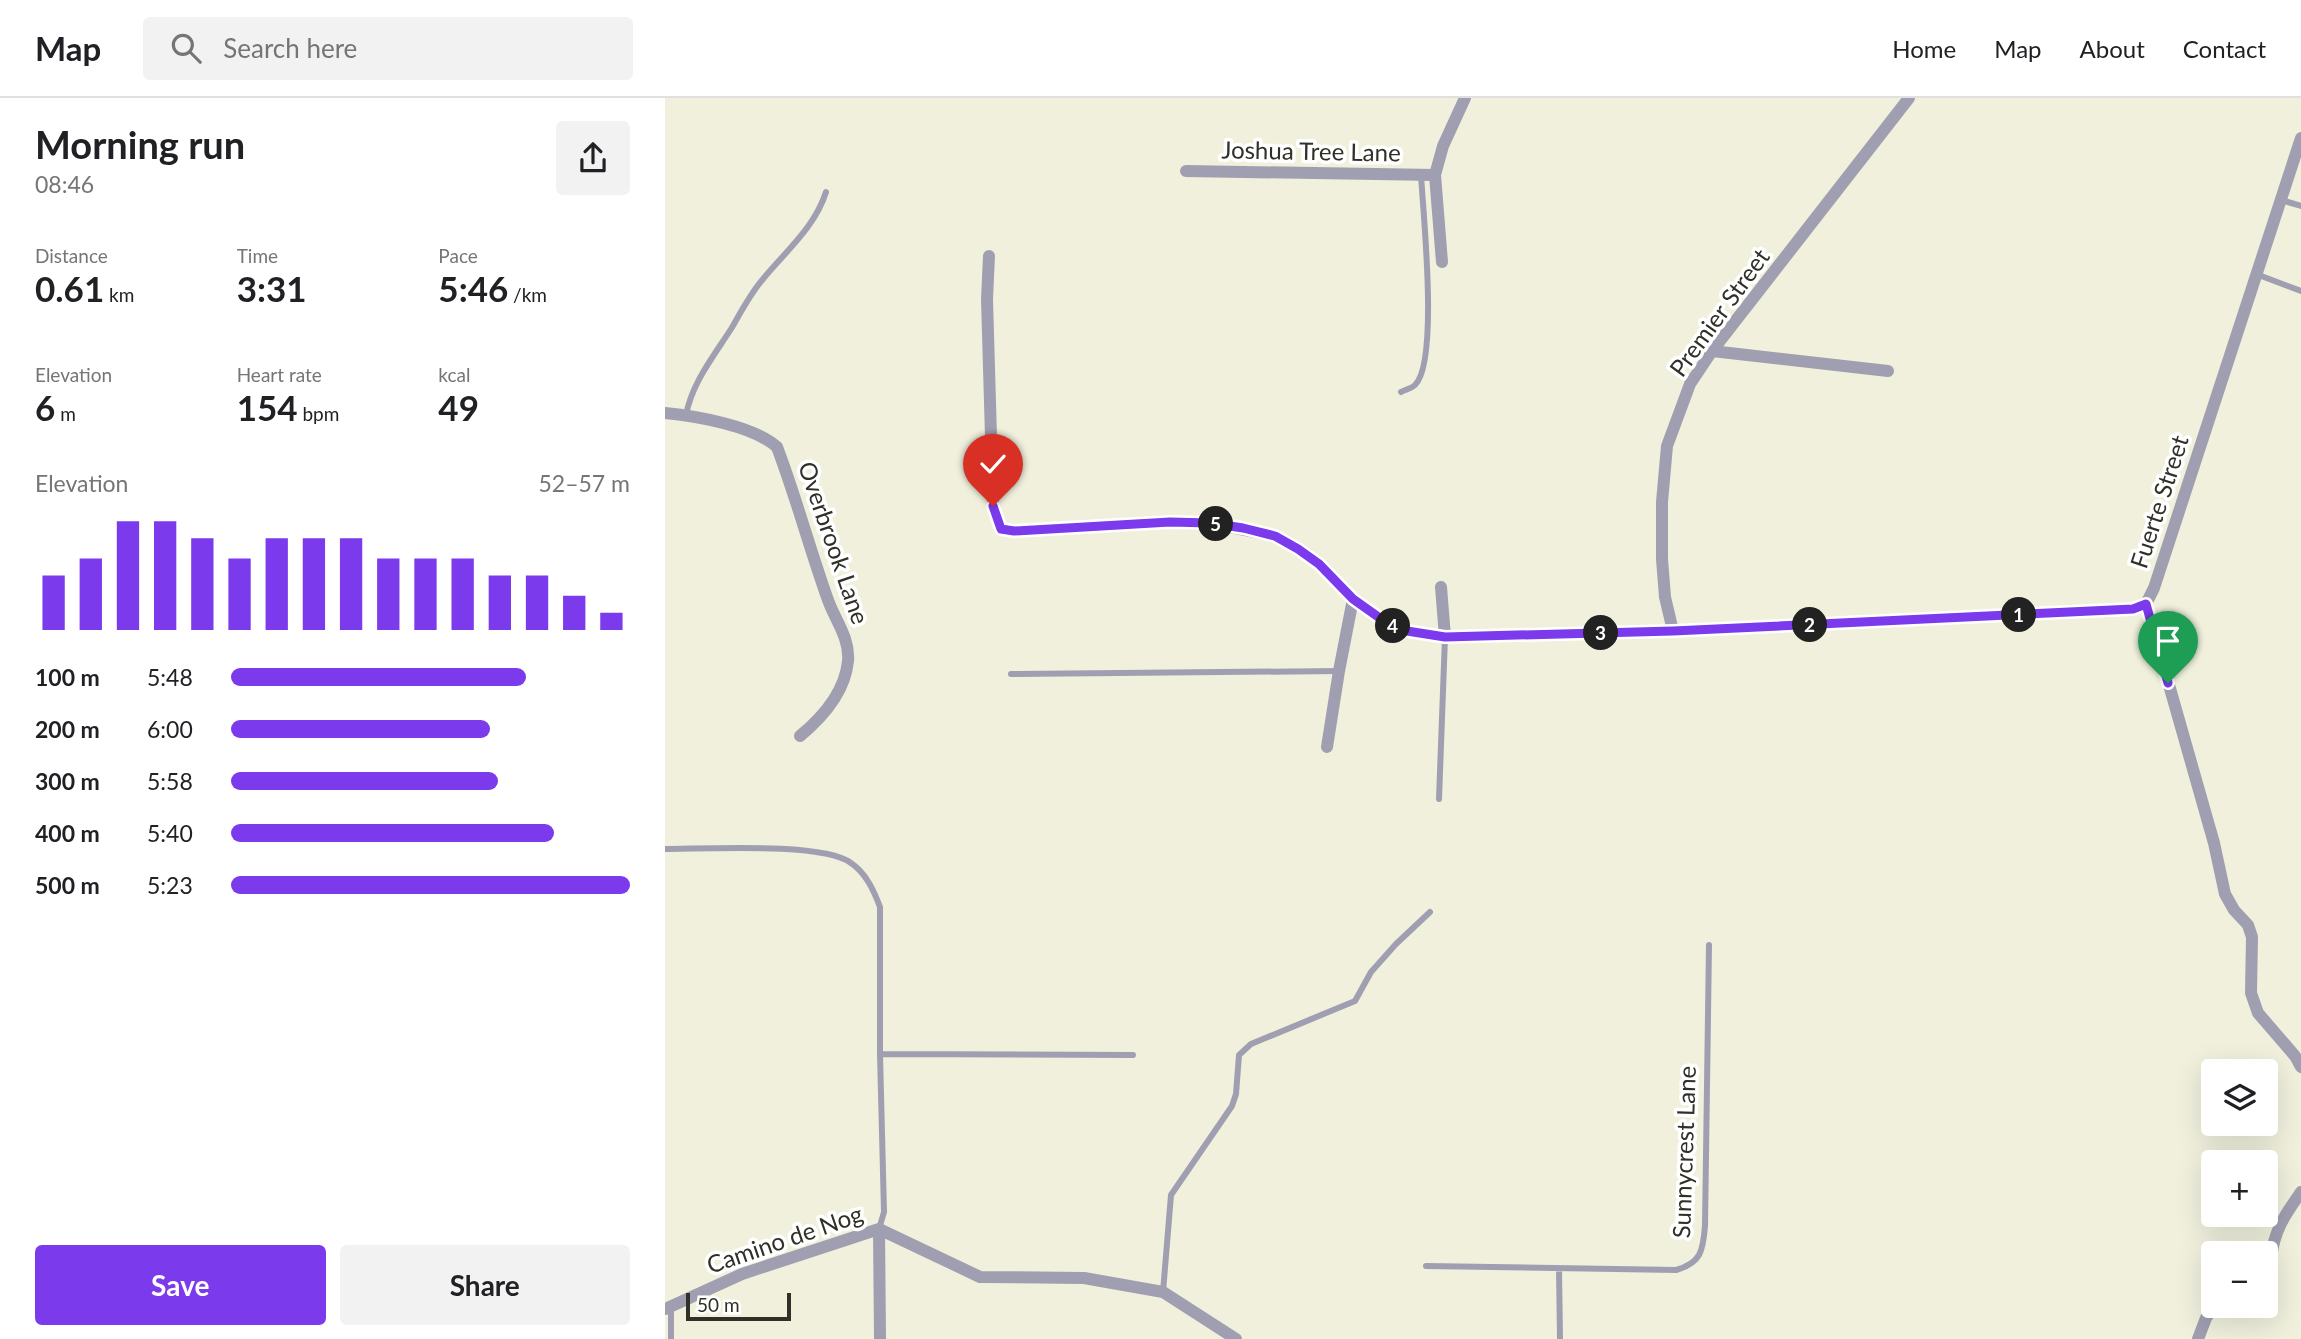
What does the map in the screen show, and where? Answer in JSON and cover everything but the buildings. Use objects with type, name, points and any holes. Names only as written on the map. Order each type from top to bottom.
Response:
[{"type":"street","points":[[1442,262],[1435,175],[1443,146],[1465,98]]},
{"type":"street","name":"Premier Street","points":[[1673,631],[1665,597],[1662,502],[1667,446],[1690,384],[1712,351],[1909,98]]},
{"type":"street","name":"Fuerte Street","points":[[2300,141],[2154,588],[2146,604],[2214,843],[2225,894],[2234,910],[2248,925],[2252,937],[2251,993],[2258,1013],[2295,1056],[2301,1067]]},
{"type":"street","name":"Joshua Tree Lane","points":[[1186,171],[1435,175]]},
{"type":"street","points":[[989,256],[987,299],[993,506],[1001,529],[1014,531],[1170,522],[1210,523],[1243,528],[1275,536],[1298,549],[1319,564],[1353,599],[1391,626],[1445,637],[1673,631],[2133,609],[2146,604]]},
{"type":"street","points":[[1712,351],[1888,371]]},
{"type":"street","points":[[665,414],[686,415]]},
{"type":"street","name":"Overbrook Lane","points":[[686,415],[767,437],[777,447],[829,603],[844,634],[848,652],[839,691],[825,714],[800,736]]},
{"type":"street","points":[[1441,587],[1445,637]]},
{"type":"street","points":[[1327,747],[1353,599]]},
{"type":"street","points":[[2273,1241],[2282,1219],[2301,1192]]},
{"type":"street","points":[[879,1229],[880,1339]]},
{"type":"street","name":"Camino de Nog","points":[[668,1307],[742,1274],[879,1229],[980,1277],[1084,1278],[1163,1292],[1236,1339]]},
{"type":"street","points":[[2198,1339],[2206,1318]]},
{"type":"lane","points":[[1401,392],[1416,384],[1422,372],[1429,335],[1421,175]]},
{"type":"lane","points":[[686,415],[695,388],[750,297],[772,267],[797,241],[822,205],[826,192]]},
{"type":"lane","points":[[2281,200],[2301,206]]},
{"type":"lane","points":[[2256,274],[2301,291]]},
{"type":"lane","points":[[1439,799],[1445,637]]},
{"type":"lane","points":[[1011,674],[1339,671]]},
{"type":"lane","points":[[665,849],[783,849],[838,856],[852,863],[874,891],[880,907],[884,1212],[879,1229]]},
{"type":"lane","points":[[1163,1292],[1171,1195],[1232,1106],[1239,1055],[1251,1044],[1355,1002],[1371,972],[1430,912]]},
{"type":"lane","name":"Sunnycrest Lane","points":[[1426,1266],[1676,1270],[1698,1259],[1704,1241],[1705,1226],[1709,945]]},
{"type":"lane","points":[[880,1054],[1133,1055]]},
{"type":"lane","points":[[1559,1269],[1560,1339]]},
{"type":"lane","points":[[668,1307],[671,1339]]},
{"type":"route","points":[[993,506],[1001,529],[1014,531],[1170,522],[1210,523],[1275,536],[1319,564],[1353,599],[1391,626],[1445,637],[1673,631],[2133,609],[2146,604],[2168,683]]}]
